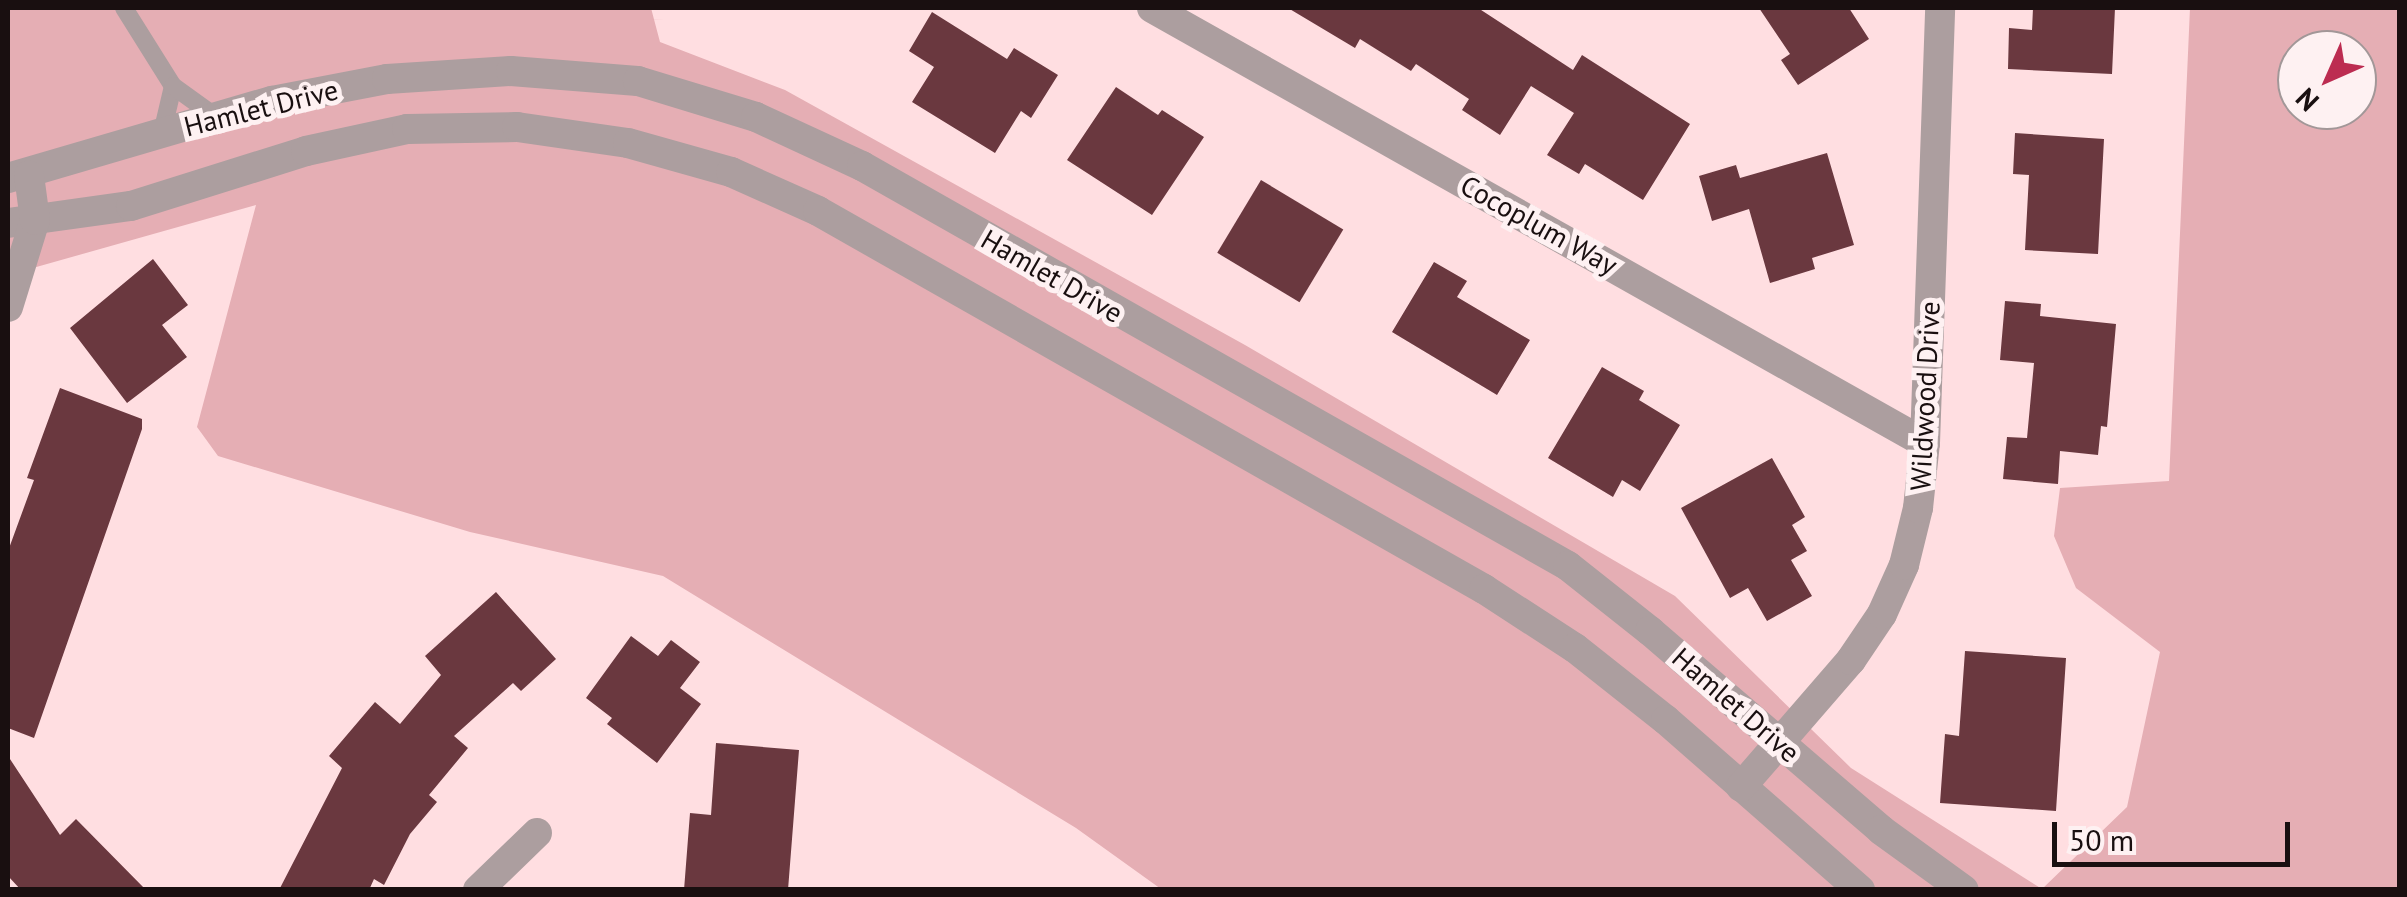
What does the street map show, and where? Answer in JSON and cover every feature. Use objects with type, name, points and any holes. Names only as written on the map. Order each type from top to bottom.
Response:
[{"type":"street","name":"Cocoplum Way","points":[[1152,8],[1926,443]]},
{"type":"street","name":"Wildwood Drive","points":[[1742,787],[1826,691],[1882,614],[1908,546],[1926,443],[1940,8]]},
{"type":"street","name":"Hamlet Drive","points":[[18,177],[216,116],[386,80],[511,71],[638,81],[756,117],[862,166],[1568,566],[1881,830],[1964,890]]},
{"type":"street","name":"Hamlet Drive","points":[[21,222],[131,206],[306,151],[407,129],[517,126],[628,142],[731,172],[818,211],[1484,589],[1575,648],[1666,720],[1860,890]]},
{"type":"street","points":[[8,307],[21,222],[18,177]]},
{"type":"street","points":[[478,890],[537,833]]},
{"type":"lane","points":[[124,8],[172,86],[216,116]]},
{"type":"lane","points":[[162,133],[172,86]]},
{"type":"shaded area","points":[[8,8],[651,8],[660,42],[785,90],[1245,345],[1675,596],[1851,768],[2042,889],[1161,889],[1076,828],[663,576],[470,532],[218,456],[197,427],[256,205],[8,275]]},
{"type":"shaded area","points":[[2190,8],[2399,8],[2399,889],[2042,889],[2127,807],[2160,652],[2076,588],[2054,536],[2060,488],[2169,481]]},
{"type":"building","points":[[1288,8],[1478,8],[1573,70],[1582,55],[1690,124],[1643,200],[1585,164],[1579,174],[1547,155],[1574,113],[1531,86],[1500,135],[1462,110],[1469,99],[1416,64],[1411,71],[1360,39],[1355,48]]},
{"type":"building","points":[[1759,8],[1849,8],[1869,39],[1798,85],[1781,60],[1790,54]]},
{"type":"building","points":[[2033,8],[2115,8],[2112,74],[2008,69],[2009,28],[2032,30]]},
{"type":"building","points":[[932,12],[1007,59],[1014,48],[1058,75],[1031,118],[1021,111],[995,153],[912,102],[934,67],[909,51]]},
{"type":"building","points":[[1116,87],[1158,115],[1162,110],[1204,137],[1152,215],[1067,160]]},
{"type":"building","points":[[2015,133],[2104,139],[2098,254],[2025,250],[2029,175],[2013,174]]},
{"type":"building","points":[[1827,153],[1854,245],[1812,258],[1815,269],[1770,283],[1749,209],[1712,221],[1699,176],[1736,165],[1740,178]]},
{"type":"building","points":[[1261,180],[1343,229],[1300,302],[1217,253]]},
{"type":"building","points":[[153,259],[188,305],[162,325],[187,357],[127,403],[70,328]]},
{"type":"building","points":[[1434,262],[1467,281],[1457,297],[1530,340],[1497,395],[1392,332]]},
{"type":"building","points":[[2005,301],[2041,304],[2040,316],[2116,324],[2107,427],[2101,426],[2098,455],[2060,451],[2058,484],[2003,479],[2007,437],[2027,438],[2034,363],[2000,360]]},
{"type":"building","points":[[1602,367],[1644,391],[1639,400],[1680,425],[1640,491],[1622,480],[1613,497],[1548,458]]},
{"type":"building","points":[[60,388],[142,419],[142,429],[34,738],[8,728],[8,551],[34,480],[27,478]]},
{"type":"building","points":[[1772,458],[1805,517],[1792,525],[1807,551],[1791,560],[1812,596],[1767,621],[1748,588],[1730,598],[1681,508]]},
{"type":"building","points":[[496,592],[556,659],[521,691],[513,683],[454,736],[468,748],[429,795],[437,802],[410,834],[384,885],[374,879],[369,890],[279,890],[342,768],[329,756],[375,702],[400,724],[441,675],[425,656]]},
{"type":"building","points":[[631,636],[658,656],[671,640],[700,662],[680,688],[701,704],[657,763],[607,724],[612,718],[586,698]]},
{"type":"building","points":[[1965,651],[2066,658],[2056,811],[1940,803],[1945,734],[1959,736]]},
{"type":"building","points":[[716,743],[799,750],[788,890],[684,890],[690,813],[711,815]]},
{"type":"building","points":[[8,756],[60,835],[76,819],[146,890],[21,890],[8,876]]}]
